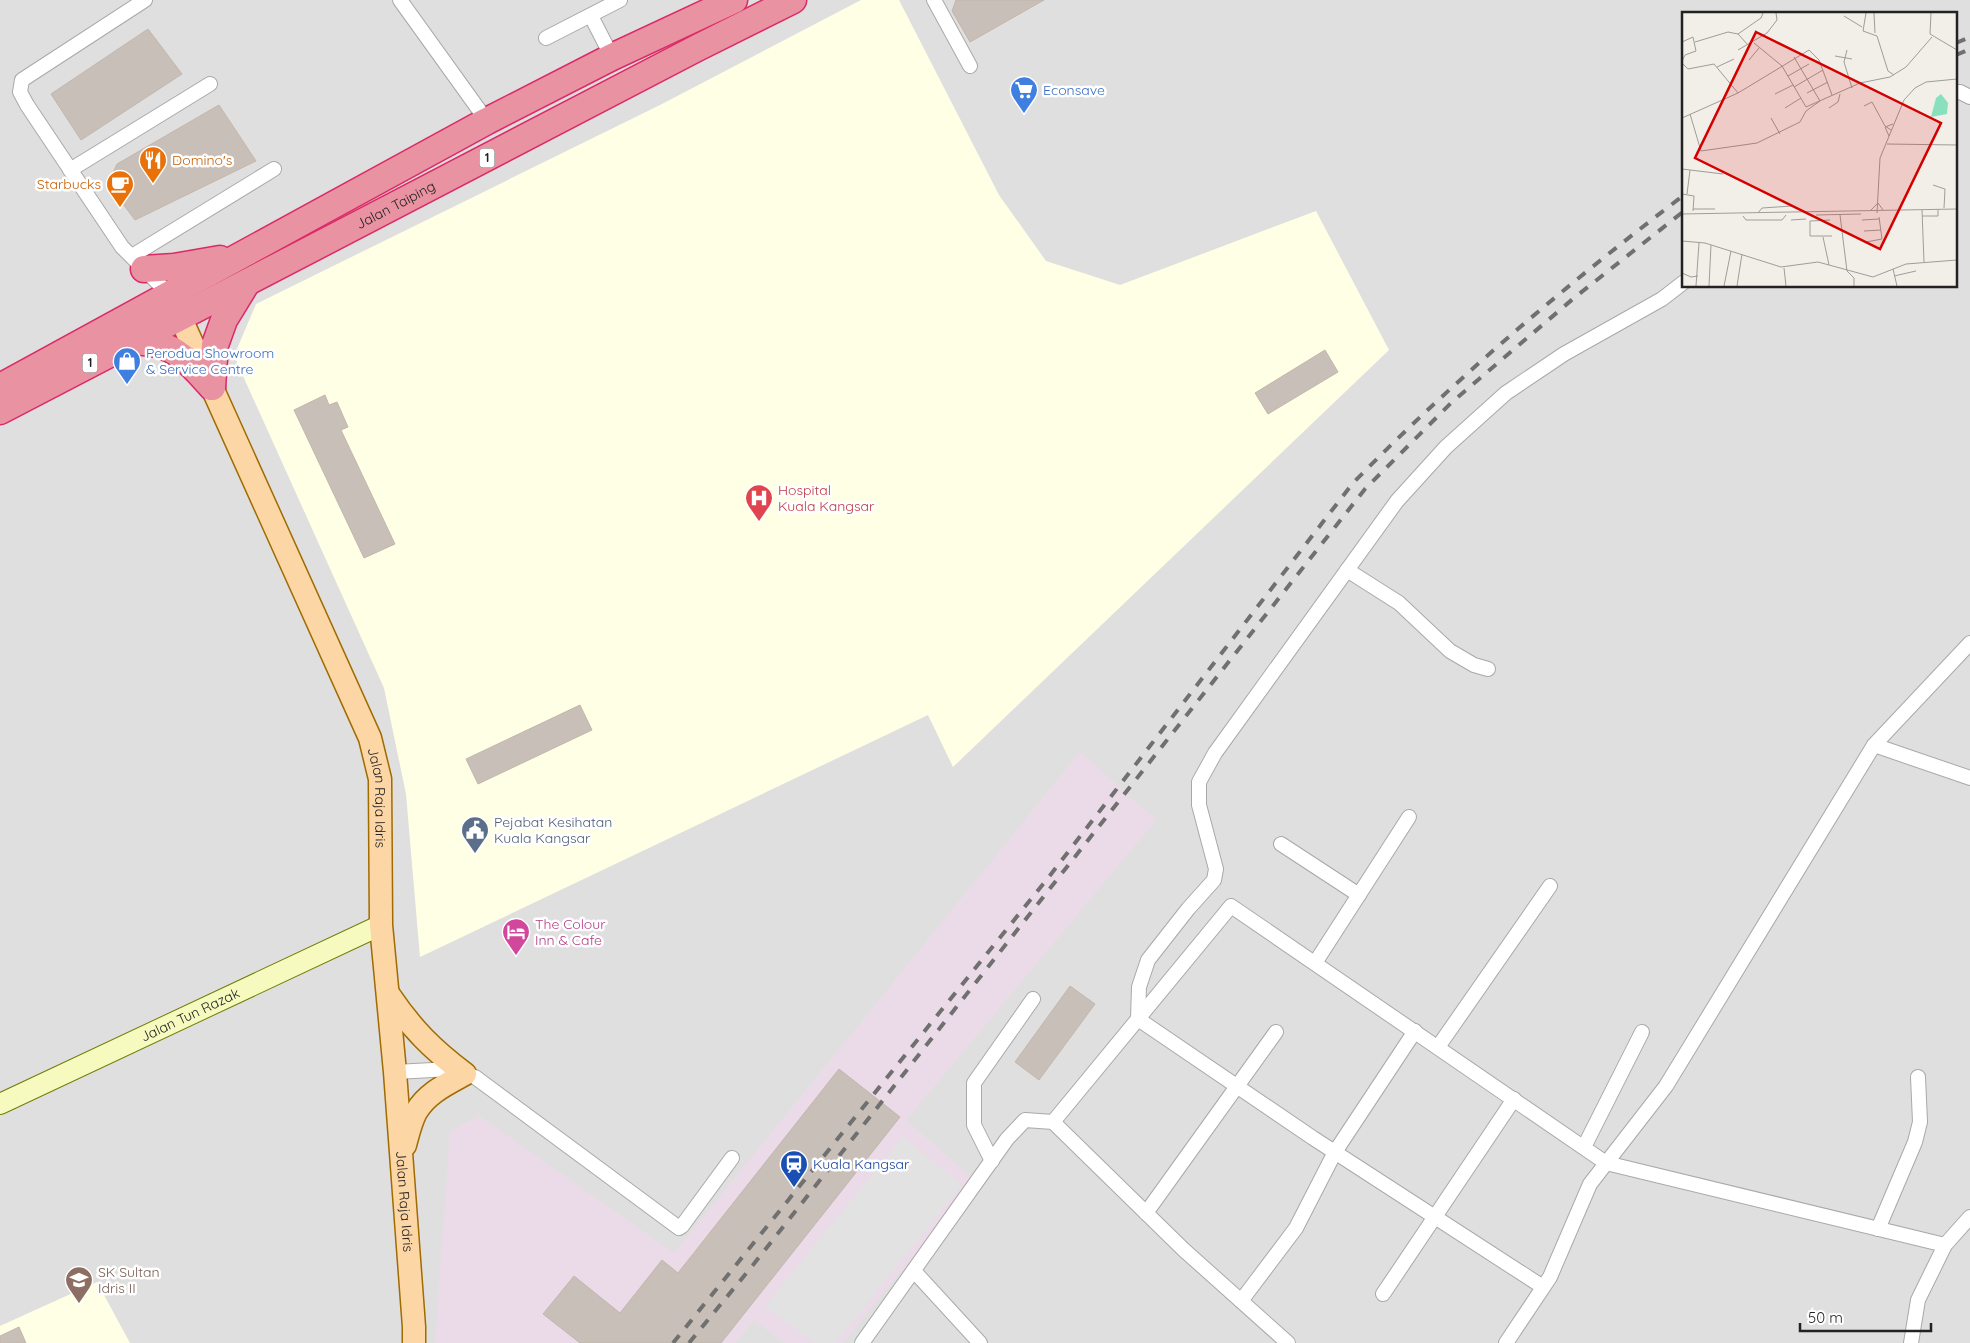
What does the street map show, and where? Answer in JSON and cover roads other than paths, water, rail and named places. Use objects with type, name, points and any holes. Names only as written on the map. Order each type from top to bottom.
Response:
[{"type":"highway","name":"Jalan Taiping","points":[[0,411],[134,341],[245,254],[487,121],[612,57],[734,0]]},
{"type":"highway","name":"Jalan Taiping","points":[[0,387],[176,307],[246,283],[793,0]]},
{"type":"highway","points":[[612,57],[633,62],[697,48]]},
{"type":"highway","points":[[138,262],[194,264],[245,254]]},
{"type":"highway","points":[[212,387],[215,345],[224,320],[246,283]]},
{"type":"highway","points":[[134,341],[157,344],[172,350],[186,359],[212,387]]},
{"type":"main road","name":"Jalan Raja Idris","points":[[176,307],[370,738],[380,779],[381,925],[395,1072],[414,1343]]},
{"type":"main road","points":[[387,992],[423,1040],[465,1074],[436,1090],[420,1106],[416,1112],[401,1156]]},
{"type":"street","points":[[145,0],[22,80],[20,92],[122,247],[138,262],[176,307]]},
{"type":"street","points":[[400,0],[487,121]]},
{"type":"street","points":[[546,38],[620,0]]},
{"type":"street","points":[[936,1],[970,66]]},
{"type":"street","points":[[591,16],[612,57]]},
{"type":"street","points":[[70,170],[210,84]]},
{"type":"street","points":[[1958,92],[1970,97]]},
{"type":"street","points":[[138,262],[274,170]]},
{"type":"street","points":[[1138,1019],[1139,987],[1148,960],[1188,909],[1214,880],[1216,869],[1200,805],[1199,782],[1214,753],[1398,501],[1446,447],[1506,393],[1564,354],[1662,299],[1682,284]]},
{"type":"street","points":[[1347,570],[1399,603],[1450,651],[1474,665],[1488,669]]},
{"type":"street","points":[[1506,1343],[1550,1277],[1590,1184],[1666,1086],[1874,745],[1970,643]]},
{"type":"street","points":[[1874,745],[1970,778]]},
{"type":"street","points":[[1315,963],[1409,817]]},
{"type":"street","points":[[1281,844],[1359,895]]},
{"type":"street","points":[[1438,1047],[1550,886]]},
{"type":"street","points":[[1053,1122],[1231,906],[1606,1163],[1945,1245]]},
{"type":"street","name":"Jalan Tun Razak","points":[[0,1104],[381,925]]},
{"type":"street","points":[[992,1161],[974,1125],[974,1083],[1033,999]]},
{"type":"street","points":[[1138,1019],[1434,1218],[1543,1287]]},
{"type":"street","points":[[1240,1301],[1296,1228],[1335,1152],[1415,1031]]},
{"type":"street","points":[[1146,1213],[1276,1032]]},
{"type":"street","points":[[1584,1147],[1642,1032]]},
{"type":"street","points":[[395,1072],[452,1069],[475,1077],[679,1228],[732,1158]]},
{"type":"street","points":[[1878,1229],[1914,1142],[1920,1122],[1918,1077]]},
{"type":"street","points":[[1383,1294],[1514,1099]]},
{"type":"street","points":[[862,1343],[1007,1139],[1025,1120],[1053,1122],[1184,1250],[1288,1343]]},
{"type":"street","points":[[1911,1343],[1918,1300],[1945,1245],[1970,1217]]},
{"type":"street","points":[[914,1271],[980,1343]]},
{"type":"railway","points":[[1958,42],[1970,37]]},
{"type":"railway","points":[[1958,54],[1970,49]]},
{"type":"railway","points":[[673,1343],[1048,878],[1353,483],[1432,406],[1513,333],[1597,263],[1682,197]]},
{"type":"railway","points":[[689,1343],[753,1265],[1365,489],[1451,403],[1574,298],[1682,213]]},
{"type":"place","name":"Econsave","points":[[1024,114]]},
{"type":"place","name":"Domino's","points":[[153,184]]},
{"type":"place","name":"Starbucks","points":[[120,208]]},
{"type":"place","name":"Perodua Showroom & Service Centre","points":[[127,385]]},
{"type":"place","name":"Hospital Kuala Kangsar","points":[[759,522]]},
{"type":"place","name":"Pejabat Kesihatan Kuala Kangsar","points":[[475,854]]},
{"type":"place","name":"The Colour Inn & Cafe","points":[[516,956]]},
{"type":"place","name":"Kuala Kangsar","points":[[794,1188]]},
{"type":"place","name":"SK Sultan Idris II","points":[[79,1304]]}]
